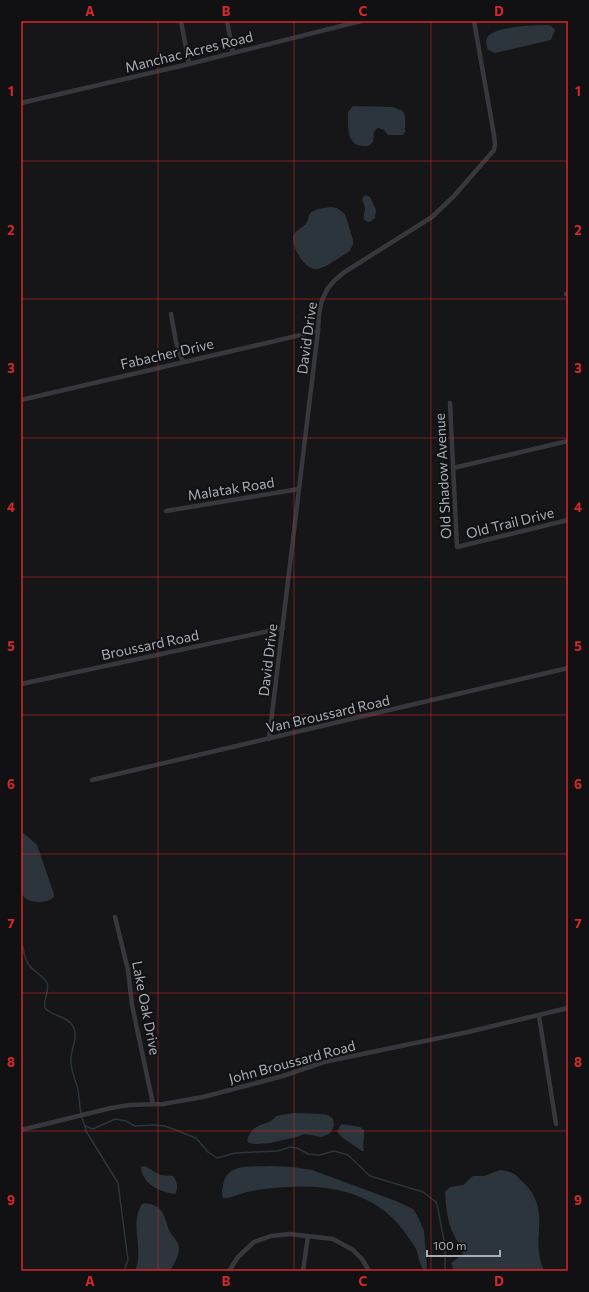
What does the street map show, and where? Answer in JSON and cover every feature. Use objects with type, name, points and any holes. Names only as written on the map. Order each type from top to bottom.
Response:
[{"type":"street","points":[[181,21],[189,64]]},
{"type":"street","points":[[227,21],[233,53]]},
{"type":"street","name":"Manchac Acres Road","points":[[21,103],[189,64],[361,21]]},
{"type":"street","name":"David Drive","points":[[269,739],[300,489],[319,314],[322,300],[328,288],[343,273],[432,217],[454,196],[494,150],[494,134],[474,21]]},
{"type":"street","points":[[171,314],[175,338],[183,362]]},
{"type":"street","name":"Fabacher Drive","points":[[21,400],[318,331]]},
{"type":"street","name":"Old Shadow Avenue","points":[[450,403],[457,547]]},
{"type":"street","points":[[453,468],[568,441]]},
{"type":"street","name":"Malatak Road","points":[[166,511],[300,489]]},
{"type":"street","name":"Old Trail Drive","points":[[457,547],[568,520]]},
{"type":"street","name":"Broussard Road","points":[[21,684],[283,628]]},
{"type":"street","name":"Van Broussard Road","points":[[92,780],[568,668]]},
{"type":"street","name":"Lake Oak Drive","points":[[115,917],[128,970],[132,1005],[153,1104]]},
{"type":"street","name":"John Broussard Road","points":[[21,1130],[89,1113],[129,1106],[174,1103],[203,1097],[282,1076],[324,1062],[538,1016],[568,1008]]},
{"type":"street","points":[[538,1016],[556,1124]]},
{"type":"street","points":[[229,1271],[238,1257],[254,1242],[270,1236],[290,1234],[332,1239],[348,1247],[362,1259],[369,1271]]},
{"type":"street","points":[[303,1271],[308,1236]]},
{"type":"shaded area","points":[[551,26],[555,30],[551,40],[495,53],[488,50],[486,42],[487,38],[491,34],[498,31],[506,28]]},
{"type":"shaded area","points":[[353,106],[393,107],[401,110],[405,117],[405,132],[403,135],[388,135],[384,130],[378,128],[374,131],[374,140],[370,145],[357,145],[353,142],[348,128],[348,112]]},
{"type":"shaded area","points":[[365,195],[370,197],[376,210],[375,218],[370,222],[365,221],[364,219],[365,208],[362,199]]},
{"type":"shaded area","points":[[332,207],[337,208],[345,214],[353,244],[350,251],[334,262],[321,268],[312,269],[300,258],[293,241],[293,237],[297,231],[306,224],[309,215],[313,211]]},
{"type":"shaded area","points":[[21,831],[37,845],[54,894],[54,897],[48,901],[40,902],[28,900],[21,892]]},
{"type":"shaded area","points":[[294,1113],[328,1115],[333,1119],[334,1126],[330,1133],[322,1137],[304,1134],[270,1143],[257,1144],[249,1143],[247,1140],[250,1133],[258,1126],[273,1120],[276,1116]]},
{"type":"shaded area","points":[[342,1124],[360,1127],[364,1130],[364,1151],[343,1138],[337,1132]]},
{"type":"shaded area","points":[[145,1166],[160,1175],[173,1176],[177,1185],[175,1194],[158,1189],[148,1182],[142,1173],[141,1167]]},
{"type":"shaded area","points":[[248,1166],[270,1166],[312,1170],[396,1201],[413,1209],[424,1231],[426,1271],[422,1267],[414,1245],[393,1218],[378,1206],[361,1197],[343,1191],[304,1186],[259,1190],[223,1198],[222,1194],[225,1178],[234,1169]]},
{"type":"shaded area","points":[[500,1170],[511,1172],[516,1175],[533,1194],[539,1216],[540,1259],[544,1270],[454,1271],[451,1263],[463,1254],[450,1225],[447,1214],[445,1192],[450,1187],[463,1185],[473,1176],[484,1176]]},
{"type":"shaded area","points":[[143,1203],[156,1206],[162,1212],[170,1232],[178,1244],[178,1254],[170,1271],[135,1271],[138,1263],[137,1218]]},
{"type":"waterway","points":[[21,941],[27,963],[47,983],[48,989],[45,1008],[70,1022],[75,1030],[71,1063],[85,1126],[93,1129],[115,1119],[126,1121],[135,1126],[165,1126],[196,1138],[208,1152],[217,1158],[235,1153],[278,1151],[290,1147],[297,1148],[308,1154],[320,1155],[334,1151],[348,1155],[370,1176],[423,1192],[436,1202],[445,1246],[445,1271]]},
{"type":"waterway","points":[[85,1126],[86,1131],[118,1183],[128,1260],[124,1271]]}]
